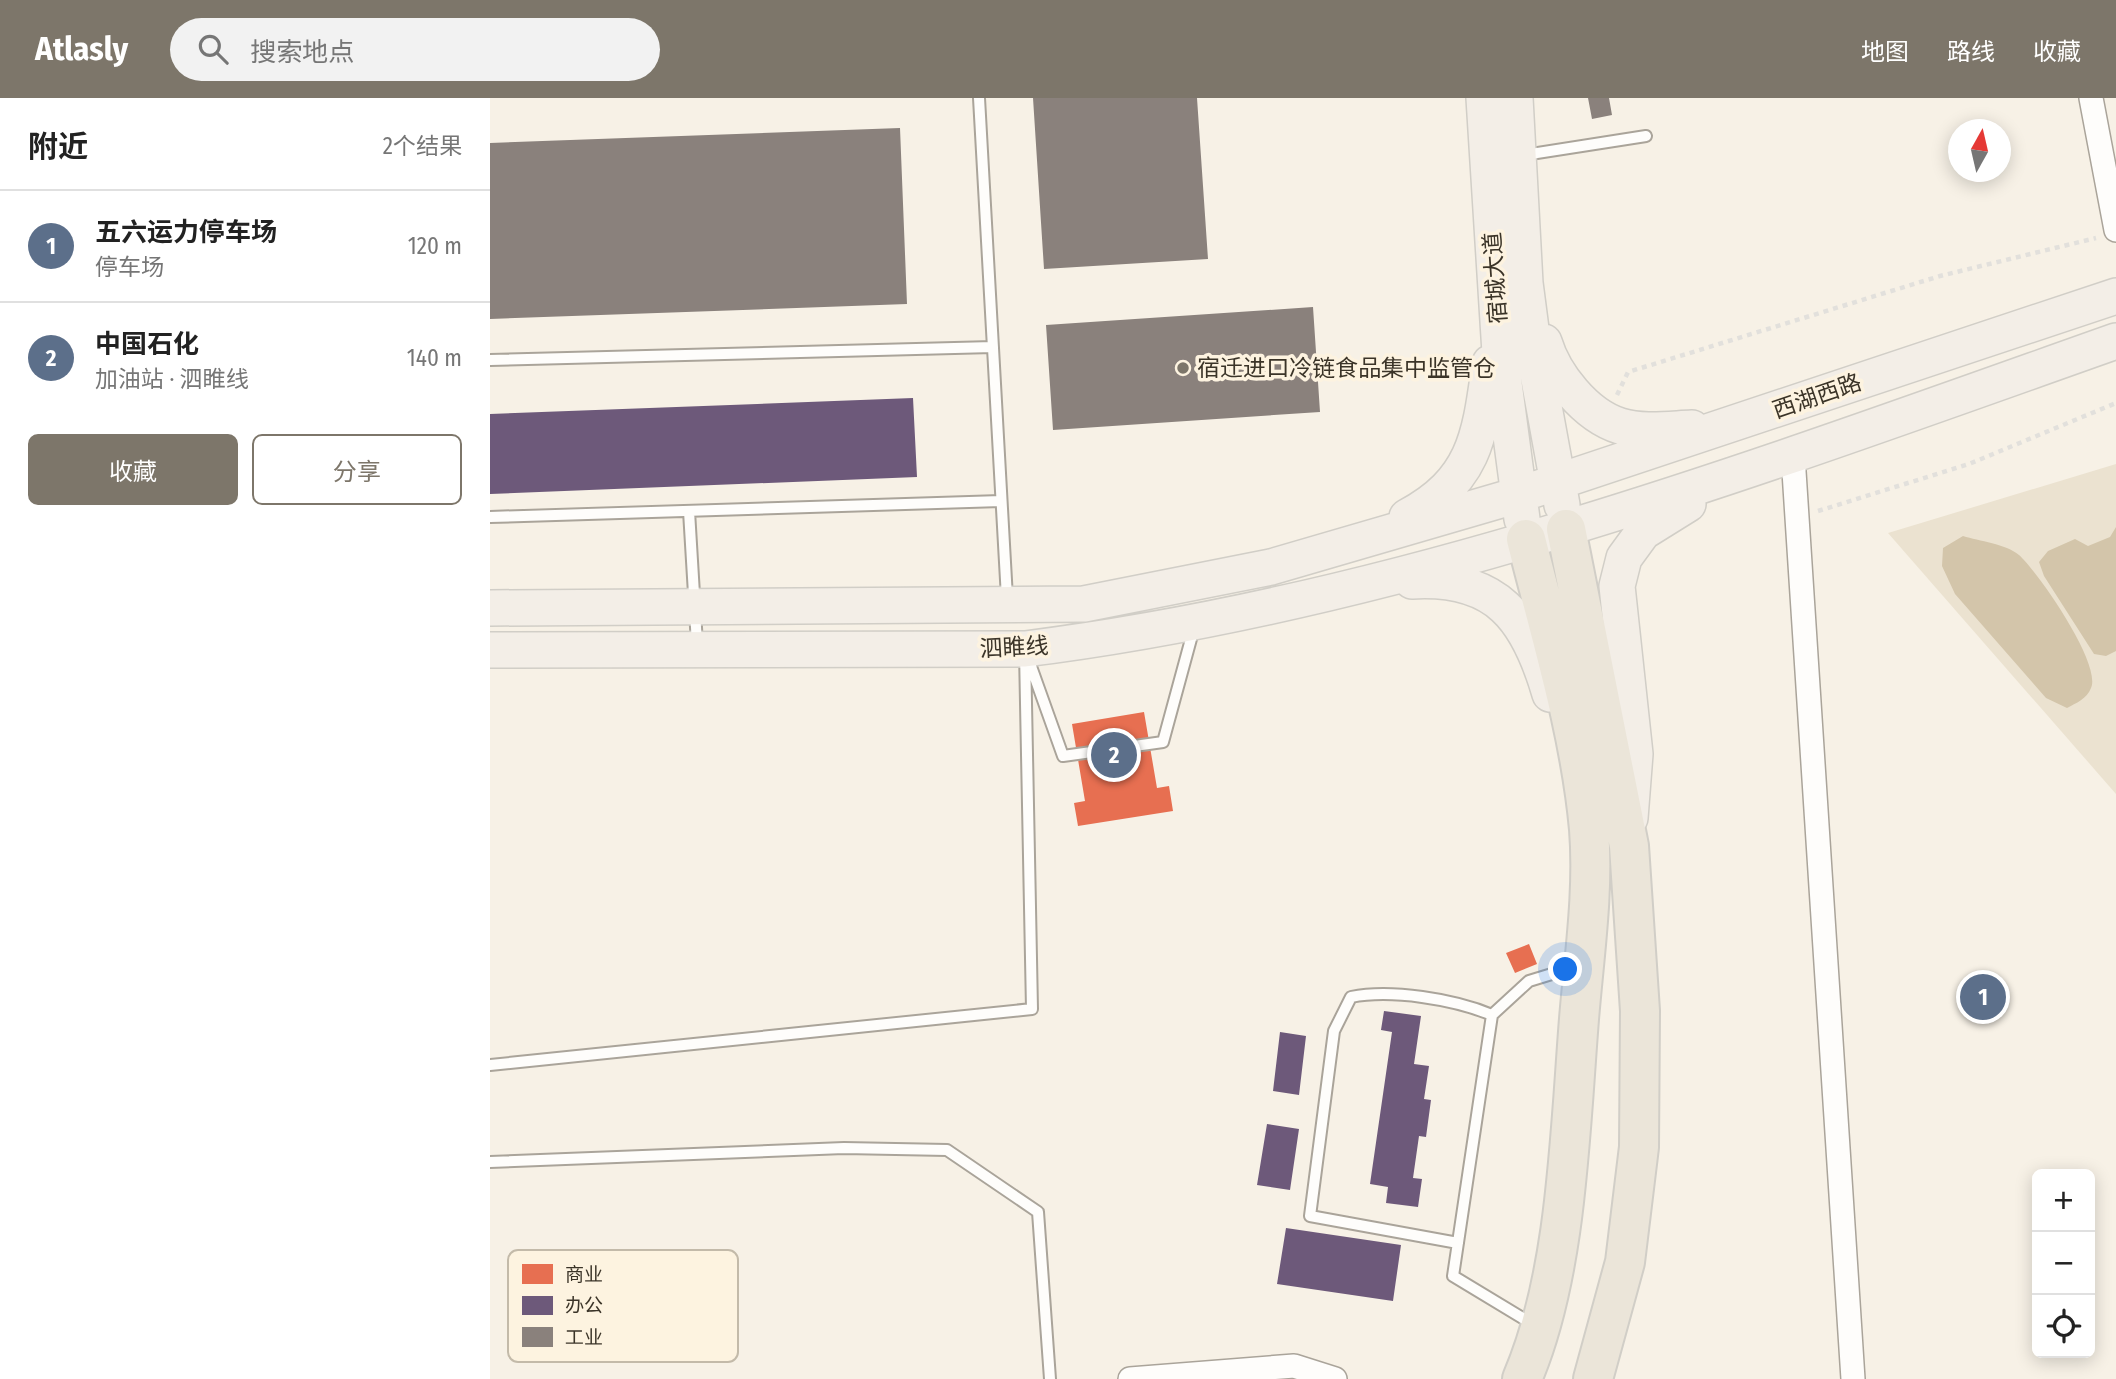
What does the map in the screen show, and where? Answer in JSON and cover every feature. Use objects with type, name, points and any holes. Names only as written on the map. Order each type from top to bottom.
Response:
[{"type":"highway","points":[[1566,529],[1629,846],[1640,1011],[1639,1147],[1625,1262],[1595,1373]]},
{"type":"highway","points":[[1526,539],[1577,748],[1589,831],[1584,964],[1569,1140],[1555,1257],[1533,1352]]},
{"type":"main road","name":"宿城大道","points":[[1484,98],[1510,283],[1559,483],[1566,529]]},
{"type":"main road","name":"宿城大道","points":[[1515,98],[1518,156],[1510,283],[1500,353],[1526,539]]},
{"type":"main road","points":[[1510,283],[1565,384],[1607,419],[1619,425],[1649,430],[1744,421]]},
{"type":"main road","points":[[1363,541],[1427,506],[1467,464],[1478,437],[1510,283]]},
{"type":"main road","name":"西湖西路","points":[[1518,495],[2116,296]]},
{"type":"main road","name":"西湖西路","points":[[1526,539],[1566,529],[1793,456],[2116,341]]},
{"type":"main road","points":[[1629,846],[1635,754],[1617,586],[1624,558],[1643,532],[1670,513],[1758,467]]},
{"type":"main road","name":"泗睢线","points":[[490,608],[1084,604],[1271,567],[1518,495]]},
{"type":"main road","name":"泗睢线","points":[[490,650],[697,647],[1025,649],[1280,605],[1526,539]]},
{"type":"main road","points":[[1357,585],[1444,579],[1470,585],[1518,619],[1531,639],[1544,674],[1589,831]]},
{"type":"street","points":[[2091,98],[2109,233]]},
{"type":"street","points":[[1793,456],[1853,1379]]},
{"type":"street","points":[[1130,1379],[1294,1366],[1335,1379]]},
{"type":"lane","points":[[979,98],[1007,606]]},
{"type":"lane","points":[[1518,156],[1646,136]]},
{"type":"lane","points":[[490,360],[993,347]]},
{"type":"lane","points":[[490,517],[1001,502]]},
{"type":"lane","points":[[689,511],[697,647]]},
{"type":"lane","points":[[1025,649],[1063,756],[1163,742],[1196,621]]},
{"type":"lane","points":[[490,1065],[1032,1009],[1025,649]]},
{"type":"lane","points":[[1533,1352],[1453,1276],[1492,1015],[1529,981],[1584,964]]},
{"type":"lane","points":[[1458,1244],[1310,1216],[1334,1031],[1351,997],[1375,992],[1472,1006],[1492,1015]]},
{"type":"lane","points":[[490,1162],[844,1148],[947,1150],[1038,1212],[1050,1379]]},
{"type":"path","points":[[1607,419],[1628,372],[1940,276],[2109,233]]},
{"type":"path","points":[[1797,517],[1969,464],[2116,403]]},
{"type":"shaded area","points":[[2116,464],[2116,794],[1888,533]]},
{"type":"shaded area","points":[[2116,527],[2116,651],[2106,656],[2094,654],[2044,576],[2039,562],[2048,551],[2075,539],[2088,546],[2110,537]]},
{"type":"shaded area","points":[[1963,536],[2014,551],[2053,598],[2078,640],[2092,676],[2091,688],[2081,700],[2067,708],[2046,698],[1955,594],[1942,566],[1943,548]]},
{"type":"building: 商业","points":[[1144,712],[1157,788],[1169,786],[1173,811],[1078,826],[1074,803],[1085,801],[1072,724]]},
{"type":"building: 商业","points":[[1529,944],[1537,964],[1515,973],[1506,953]]},
{"type":"building: 办公","points":[[913,398],[917,477],[490,494],[490,414]]},
{"type":"building: 办公","points":[[1384,1011],[1421,1016],[1414,1064],[1429,1066],[1424,1099],[1431,1100],[1426,1137],[1419,1136],[1413,1178],[1422,1179],[1418,1207],[1386,1203],[1388,1187],[1370,1184],[1392,1032],[1381,1030]]},
{"type":"building: 办公","points":[[1280,1032],[1306,1036],[1299,1095],[1273,1091]]},
{"type":"building: 办公","points":[[1267,1124],[1299,1129],[1290,1190],[1257,1185]]},
{"type":"building: 办公","points":[[1286,1228],[1401,1245],[1393,1301],[1277,1284]]},
{"type":"building: 工业","points":[[1033,98],[1197,98],[1208,259],[1044,269]]},
{"type":"building: 工业","points":[[1588,98],[1609,98],[1612,115],[1592,119]]},
{"type":"building: 工业","points":[[900,128],[907,304],[490,319],[490,143]]},
{"type":"building: 工业","name":"宿迁进口冷链食品集中监管仓","points":[[1313,307],[1320,412],[1053,430],[1046,325]]},
{"type":"place","name":"宿迁进口冷链食品集中监管仓","points":[[1183,368]]},
{"type":"place","name":"中国石化","points":[[1114,755]]},
{"type":"place","name":"五六运力停车场","points":[[1983,997]]}]
